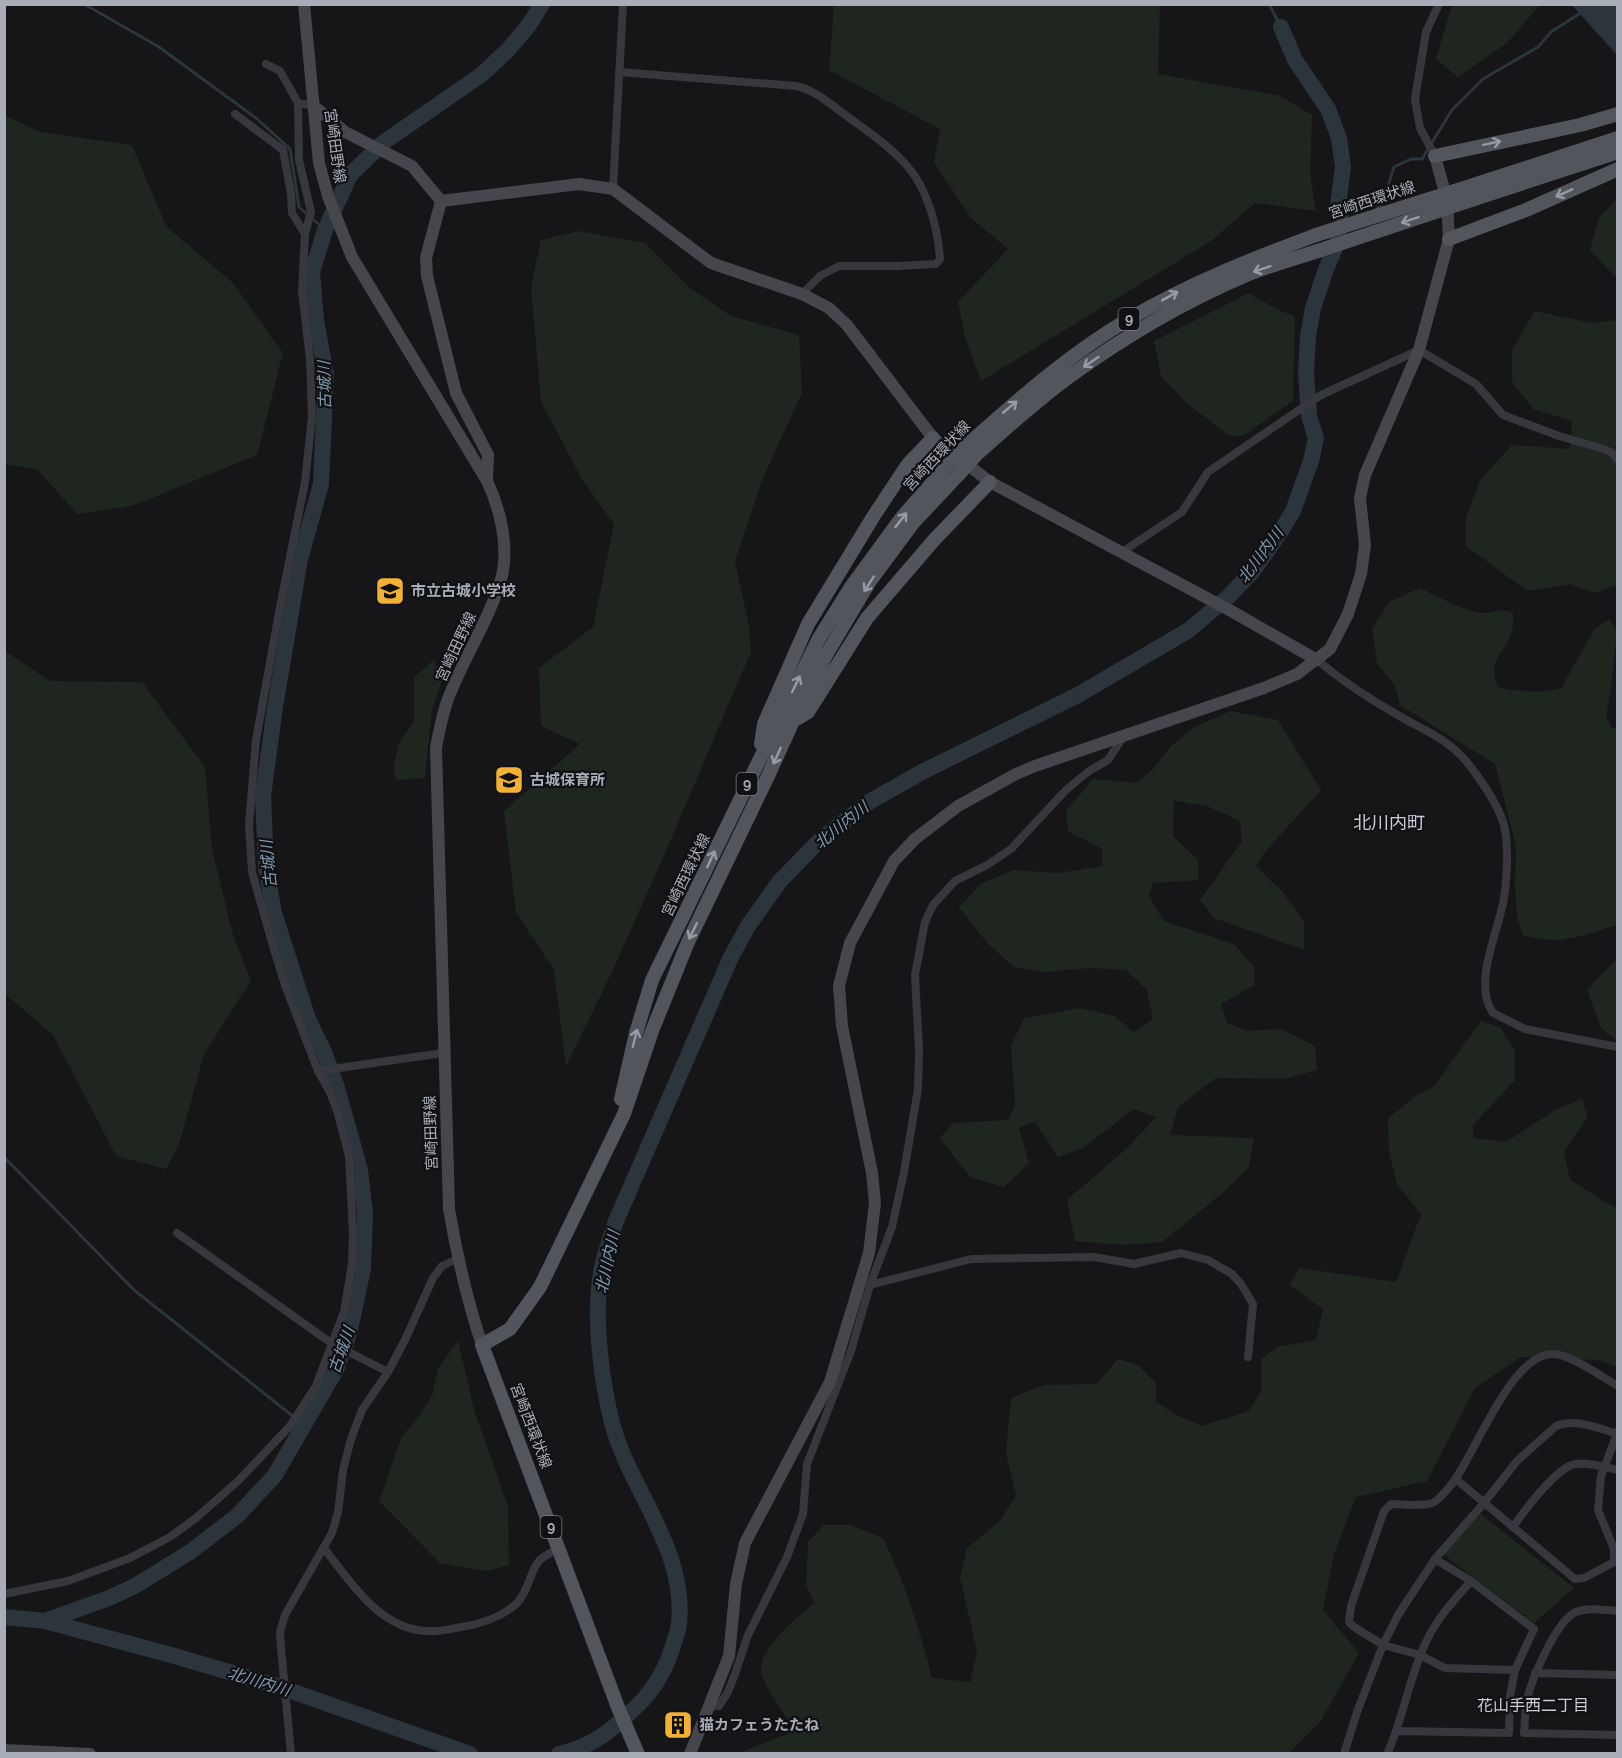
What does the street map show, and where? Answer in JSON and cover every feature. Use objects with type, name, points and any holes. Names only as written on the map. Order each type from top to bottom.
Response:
[{"type":"main road","points":[[1435,156],[1580,125],[1617,114]]},
{"type":"main road","name":"宮崎西環状線","points":[[971,450],[1069,376],[1135,332],[1190,301],[1246,275],[1617,138]]},
{"type":"main road","name":"宮崎西環状線","points":[[638,1754],[619,1710],[482,1345],[510,1329],[540,1287],[624,1114],[652,1031],[688,942],[792,721],[826,655],[870,581],[953,470],[971,450],[1058,367],[1127,320],[1194,284],[1242,262],[1316,234],[1617,152]]},
{"type":"main road","points":[[1449,239],[1526,210],[1617,169]]},
{"type":"main road","points":[[759,758],[764,724],[808,624],[908,464],[933,438]]},
{"type":"main road","name":"宮崎西環状線","points":[[612,1136],[636,1034],[652,980],[818,640],[903,516],[953,470]]},
{"type":"main road","points":[[792,721],[808,712],[867,618],[934,540],[990,482]]},
{"type":"street","name":"宮崎田野線","points":[[304,4],[319,163],[339,228],[352,257],[487,481],[499,514],[504,550],[502,574],[492,604],[448,699],[440,724],[436,748],[449,1209],[468,1303],[482,1345]]},
{"type":"street","points":[[613,189],[623,4]]},
{"type":"street","points":[[690,1754],[729,1656],[736,1584],[745,1543],[830,1382],[869,1253],[875,1203],[872,1173],[842,1026],[839,986],[850,943],[894,861],[915,839],[958,806],[1016,774],[1264,688],[1297,674],[1330,649],[1348,614],[1361,574],[1365,545],[1360,498],[1365,475],[1419,350],[1449,239],[1448,200],[1435,156],[1420,128],[1415,99],[1426,32],[1439,4]]},
{"type":"street","points":[[4,1594],[68,1581],[130,1558],[170,1537],[196,1518],[238,1481],[290,1426],[316,1386],[344,1312],[352,1264],[349,1156],[338,1114],[330,1092],[318,1071],[285,985],[273,946],[252,872],[249,825],[256,740],[305,482],[312,417],[310,359],[302,292],[305,234],[311,212],[299,160],[298,103],[280,71],[266,64]]},
{"type":"street","points":[[619,72],[810,89],[862,126],[895,153],[910,169],[923,192],[931,215],[939,246],[940,259],[936,264],[839,266],[820,276],[802,294]]},
{"type":"street","points":[[298,103],[314,106],[332,123],[363,142],[412,166],[441,201]]},
{"type":"street","points":[[235,114],[283,150],[292,213],[305,234]]},
{"type":"street","points":[[441,201],[579,184],[613,189],[711,263],[802,294],[829,308],[847,325],[933,438],[990,482],[1233,612],[1317,660],[1343,681],[1398,716],[1438,736],[1455,749],[1473,770],[1500,815],[1506,838],[1504,897],[1486,967],[1490,1009],[1493,1013],[1525,1029],[1617,1047]]},
{"type":"street","points":[[441,201],[426,258],[427,276],[456,393],[488,454],[487,481]]},
{"type":"street","points":[[1122,552],[1182,512],[1208,472],[1321,394],[1419,350]]},
{"type":"street","points":[[1419,350],[1476,384],[1503,415],[1559,436],[1604,449],[1612,453],[1617,460]]},
{"type":"street","points":[[710,1706],[719,1706],[728,1692],[748,1635],[787,1557],[802,1514],[807,1464],[851,1351],[870,1286],[892,1227],[918,1089],[919,1050],[915,975],[925,922],[933,905],[955,882],[987,865],[1016,845],[1042,818],[1051,804],[1089,771],[1108,760],[1124,736]]},
{"type":"street","points":[[318,1071],[443,1053]]},
{"type":"street","points":[[177,1233],[331,1342],[388,1372]]},
{"type":"street","points":[[870,1286],[971,1259],[1094,1257],[1134,1264],[1181,1253],[1208,1260],[1232,1274],[1241,1284],[1253,1304],[1248,1357]]},
{"type":"street","points":[[291,1754],[282,1671],[281,1625],[293,1599],[332,1533],[351,1439],[362,1410],[388,1372],[434,1278],[442,1266],[458,1259]]},
{"type":"street","points":[[1515,1670],[1445,1668],[1420,1655],[1383,1645],[1354,1628],[1349,1622],[1349,1615],[1384,1511],[1391,1504],[1435,1502],[1456,1480],[1498,1403],[1515,1378],[1533,1361],[1545,1355],[1563,1355],[1617,1386]]},
{"type":"street","points":[[1344,1754],[1357,1712],[1383,1645],[1398,1615],[1435,1559],[1484,1503],[1516,1461],[1556,1426],[1569,1422],[1580,1423],[1617,1433],[1600,1484],[1599,1510],[1614,1549],[1615,1559],[1612,1564],[1584,1578],[1575,1579],[1513,1527],[1484,1503],[1456,1480]]},
{"type":"street","points":[[1513,1527],[1528,1505],[1551,1480],[1568,1466],[1583,1463],[1617,1470]]},
{"type":"street","points":[[324,1548],[375,1609],[404,1625],[429,1631],[472,1625],[503,1613],[516,1604],[525,1592],[538,1561],[559,1548]]},
{"type":"street","points":[[1398,1731],[1509,1733],[1510,1696],[1515,1670],[1534,1629],[1471,1581],[1435,1559]]},
{"type":"street","points":[[1387,1754],[1398,1731],[1420,1655],[1428,1638],[1442,1615],[1471,1581]]},
{"type":"street","points":[[1617,1611],[1575,1612],[1566,1620],[1535,1674],[1528,1697],[1524,1733],[1617,1735]]},
{"type":"street","points":[[1535,1674],[1617,1675]]},
{"type":"street","points":[[4,1750],[90,1754]]},
{"type":"shaded area","points":[[1452,4],[1540,5],[1507,43],[1458,77],[1436,59]]},
{"type":"shaded area","points":[[834,5],[1160,5],[1158,74],[1280,96],[1312,115],[1310,174],[1316,211],[1255,203],[1211,241],[981,381],[965,337],[958,302],[1008,249],[970,217],[934,162],[940,129],[829,70]]},
{"type":"shaded area","points":[[1572,5],[1617,5],[1617,55]]},
{"type":"shaded area","points":[[4,115],[40,132],[132,145],[166,226],[233,283],[283,353],[257,455],[132,506],[77,514],[37,469],[5,464]]},
{"type":"shaded area","points":[[1617,199],[1617,279],[1590,250],[1599,218]]},
{"type":"shaded area","points":[[579,231],[645,243],[689,287],[731,316],[799,335],[802,393],[763,478],[735,561],[749,626],[751,652],[639,912],[566,1066],[554,970],[516,913],[504,811],[580,744],[541,726],[539,668],[593,627],[614,524],[583,481],[541,402],[531,287],[541,240]]},
{"type":"shaded area","points":[[1249,293],[1278,310],[1295,316],[1293,401],[1243,436],[1228,435],[1188,404],[1161,376],[1154,341]]},
{"type":"shaded area","points":[[1534,311],[1592,323],[1617,320],[1617,585],[1594,593],[1571,584],[1527,591],[1466,546],[1466,518],[1480,480],[1512,445],[1570,449],[1572,421],[1533,409],[1512,382],[1512,351]]},
{"type":"shaded area","points":[[1420,588],[1466,609],[1482,613],[1504,611],[1513,613],[1512,632],[1495,665],[1495,679],[1499,688],[1538,691],[1561,688],[1594,630],[1609,619],[1617,632],[1606,716],[1612,728],[1617,728],[1617,925],[1560,940],[1523,935],[1517,918],[1516,847],[1495,764],[1400,705],[1395,686],[1377,663],[1372,629],[1389,602]]},
{"type":"shaded area","points":[[5,651],[50,681],[142,682],[205,767],[212,849],[233,935],[251,981],[204,1054],[179,1145],[166,1169],[116,1156],[53,1035],[5,994]]},
{"type":"shaded area","points":[[434,660],[442,681],[432,709],[425,778],[396,780],[393,767],[399,743],[414,720],[414,677]]},
{"type":"shaded area","points":[[1230,711],[1278,720],[1321,790],[1265,852],[1256,866],[1283,892],[1304,922],[1304,950],[1214,918],[1200,900],[1242,841],[1240,821],[1207,806],[1174,801],[1173,836],[1198,860],[1198,880],[1153,883],[1149,896],[1164,921],[1234,944],[1254,967],[1254,985],[1221,1004],[1227,1023],[1247,1031],[1281,1029],[1315,1046],[1317,1070],[1284,1079],[1216,1078],[1178,1107],[1170,1135],[1254,1138],[1249,1167],[1219,1196],[1162,1242],[1121,1245],[1075,1241],[1067,1200],[1126,1149],[1156,1117],[1134,1109],[1083,1148],[1058,1157],[1035,1122],[1019,1128],[1029,1163],[1004,1187],[970,1177],[940,1138],[953,1123],[1008,1120],[1015,1104],[1011,1046],[1024,1018],[1080,1008],[1114,1016],[1133,1032],[1153,1019],[1147,990],[1126,970],[1091,968],[1045,972],[1014,967],[987,943],[959,907],[982,883],[1014,870],[1058,873],[1102,866],[1102,849],[1068,831],[1066,811],[1093,779],[1137,783],[1153,769],[1171,746],[1195,727]]},
{"type":"shaded area","points":[[1617,958],[1617,1041],[1601,1028],[1587,990]]},
{"type":"shaded area","points":[[1481,1021],[1500,1027],[1515,1051],[1515,1080],[1473,1125],[1474,1138],[1506,1142],[1557,1109],[1582,1099],[1588,1117],[1564,1152],[1570,1180],[1617,1209],[1617,1367],[1599,1360],[1521,1357],[1475,1388],[1427,1481],[1356,1497],[1334,1554],[1323,1610],[1359,1653],[1320,1722],[1289,1753],[736,1754],[795,1731],[768,1689],[761,1666],[770,1646],[814,1603],[806,1584],[808,1542],[824,1525],[850,1525],[883,1538],[911,1607],[932,1678],[970,1682],[977,1652],[960,1577],[967,1548],[1000,1521],[1016,1495],[1006,1453],[1011,1398],[1045,1385],[1097,1384],[1118,1359],[1138,1365],[1156,1383],[1156,1401],[1178,1416],[1202,1426],[1249,1411],[1261,1391],[1261,1359],[1278,1347],[1316,1340],[1323,1309],[1289,1285],[1299,1268],[1396,1282],[1421,1214],[1397,1184],[1389,1152],[1388,1119],[1414,1097],[1434,1086]]},
{"type":"shaded area","points":[[458,1341],[475,1413],[508,1506],[509,1565],[488,1571],[441,1564],[379,1501],[402,1436],[419,1417],[432,1395],[438,1368]]},
{"type":"shaded area","points":[[1477,1511],[1574,1588],[1534,1623],[1444,1555]]},
{"type":"waterway","points":[[84,4],[159,47],[256,118],[290,149],[299,207],[325,230]]},
{"type":"waterway","name":"古城川","points":[[4,1617],[45,1621],[109,1598],[135,1586],[190,1552],[237,1516],[275,1475],[336,1370],[349,1334],[363,1269],[365,1214],[360,1170],[337,1088],[324,1052],[308,1019],[274,913],[266,867],[263,796],[275,707],[300,559],[321,484],[326,375],[316,320],[312,272],[325,230],[350,175],[384,142],[481,75],[507,51],[529,25],[542,4]]},
{"type":"waterway","points":[[1269,4],[1281,27]]},
{"type":"waterway","points":[[1431,144],[1452,110],[1483,79],[1538,47],[1551,32],[1582,12]]},
{"type":"waterway","name":"北川内川","points":[[559,1754],[572,1751],[603,1735],[639,1704],[664,1670],[678,1629],[679,1597],[666,1545],[631,1473],[612,1423],[600,1355],[599,1287],[603,1262],[616,1221],[731,957],[748,926],[780,881],[819,841],[869,802],[922,772],[1078,695],[1189,630],[1229,596],[1253,571],[1293,511],[1311,461],[1316,438],[1309,416],[1306,373],[1308,336],[1313,308],[1337,243],[1341,221],[1338,205],[1343,167],[1339,138],[1328,109],[1295,60],[1281,27]]},
{"type":"waterway","points":[[1375,210],[1382,205],[1394,167],[1411,159],[1422,159],[1428,149]]},
{"type":"waterway","points":[[4,1157],[134,1290],[304,1425]]},
{"type":"waterway","name":"北川内川","points":[[45,1621],[277,1686],[470,1754]]},
{"type":"place","name":"市立古城小学校","points":[[390,591]]},
{"type":"place","name":"古城保育所","points":[[509,780]]},
{"type":"place","name":"猫カフェうたたね","points":[[678,1725]]},
{"type":"district","name":"北川内町","points":[[1389,823]]},
{"type":"district","name":"花山手西二丁目","points":[[1533,1705]]}]
